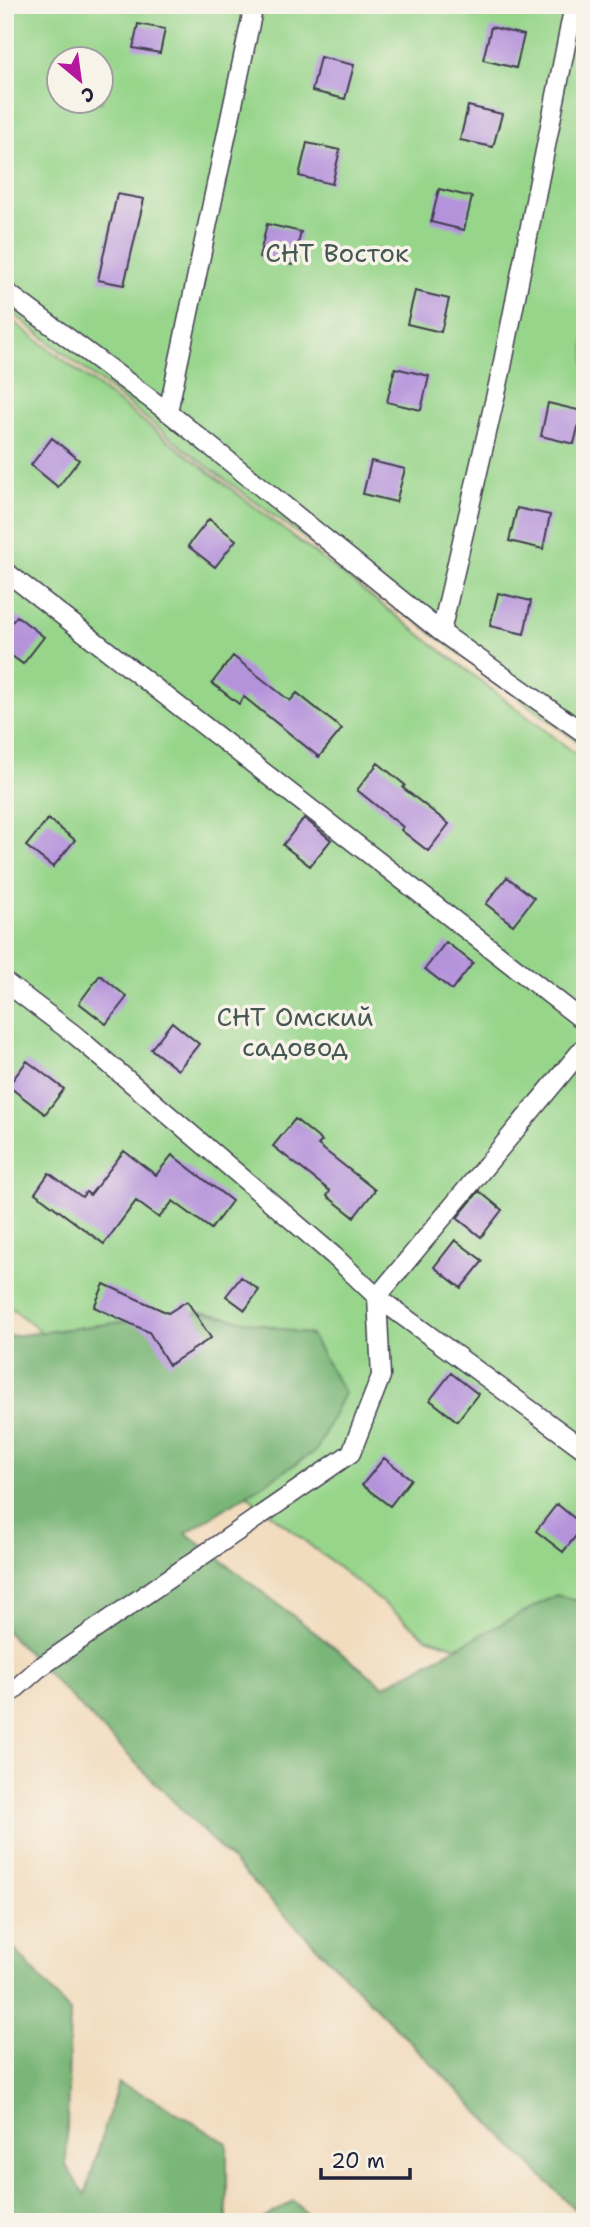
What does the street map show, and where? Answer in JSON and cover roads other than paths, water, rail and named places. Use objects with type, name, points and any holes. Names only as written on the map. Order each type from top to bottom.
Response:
[{"type":"lane","points":[[168,412],[254,5]]},
{"type":"lane","points":[[441,632],[501,372],[574,5]]},
{"type":"lane","points":[[5,291],[168,412],[441,632],[585,734]]},
{"type":"lane","points":[[5,571],[585,1022]]},
{"type":"lane","points":[[5,982],[75,1035],[334,1256],[377,1297],[585,1450]]},
{"type":"lane","points":[[5,1698],[39,1668],[351,1453],[381,1376],[377,1297],[585,1046]]},
{"type":"park label","name":"СНТ Восток","points":[[337,253]]},
{"type":"park label","name":"СНТ Омский садовод","points":[[295,1032]]}]
